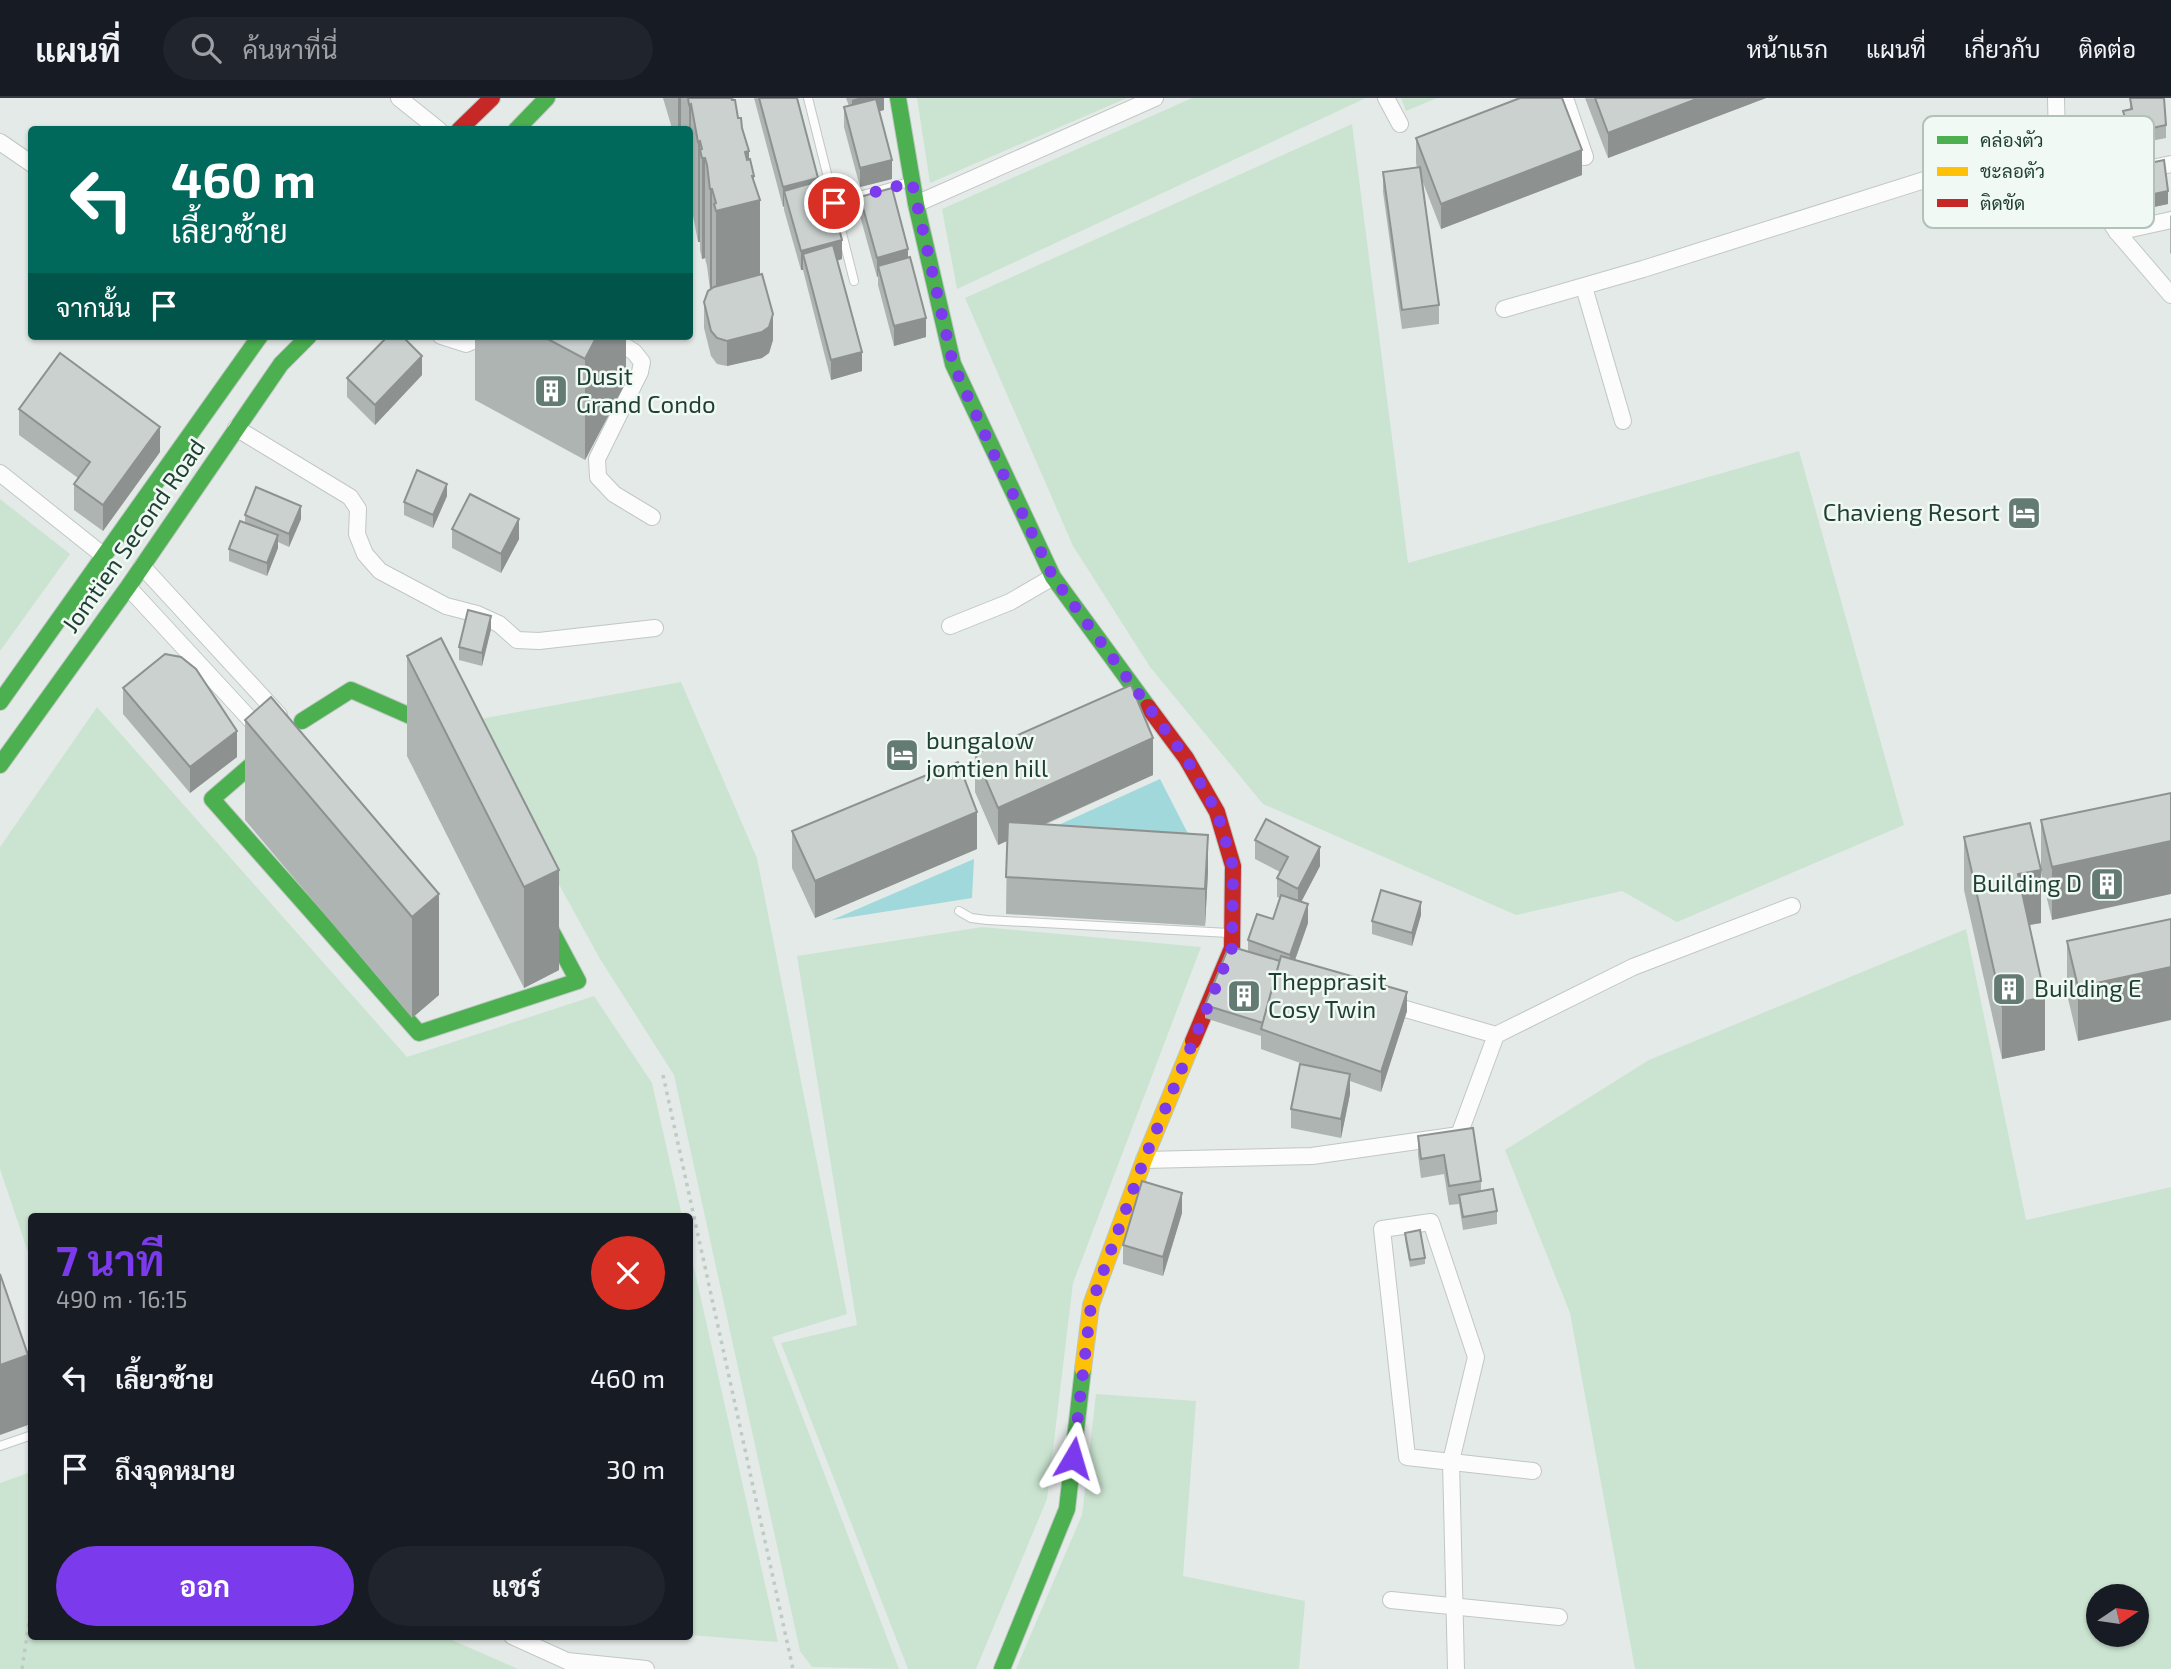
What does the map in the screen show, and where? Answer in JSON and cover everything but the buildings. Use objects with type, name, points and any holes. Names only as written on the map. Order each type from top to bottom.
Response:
[{"type":"street","points":[[400,98],[434,126]]},
{"type":"street","points":[[464,126],[492,98]]},
{"type":"street","points":[[520,126],[547,98]]},
{"type":"street","points":[[898,98],[916,204],[953,364],[1053,577],[1186,758],[1217,812],[1233,866],[1232,948],[1235,959],[1144,1160],[1091,1305],[1067,1508],[1003,1669]]},
{"type":"street","points":[[916,204],[1155,98]]},
{"type":"street","points":[[1387,98],[1400,124]]},
{"type":"street","points":[[1565,98],[1586,157]]},
{"type":"street","points":[[2056,98],[2056,116]]},
{"type":"street","points":[[0,142],[28,161]]},
{"type":"street","points":[[1504,309],[1584,287],[1923,180]]},
{"type":"street","points":[[2114,228],[2171,295]]},
{"type":"street","points":[[2117,232],[2135,228]]},
{"type":"street","points":[[1584,287],[1623,421]]},
{"type":"street","name":"Jomtien Second Road","points":[[0,702],[257,340]]},
{"type":"street","name":"Jomtien Second Road","points":[[0,765],[128,587],[281,364],[305,340]]},
{"type":"street","points":[[448,340],[467,344],[476,340]]},
{"type":"street","points":[[615,340],[634,352],[642,362],[640,372],[597,459],[598,477],[614,494],[652,517]]},
{"type":"street","points":[[236,428],[350,497],[358,509],[357,534],[365,554],[380,571],[446,606],[477,614],[499,624],[517,640],[539,641],[655,628]]},
{"type":"street","points":[[0,473],[104,556]]},
{"type":"street","points":[[142,566],[279,715]]},
{"type":"street","points":[[950,626],[1010,602],[1053,577]]},
{"type":"street","points":[[128,587],[260,730]]},
{"type":"street","points":[[302,721],[352,690],[447,732]]},
{"type":"street","points":[[279,766],[262,755],[258,742],[260,730],[270,719],[279,715],[290,715],[302,721],[308,729],[309,737]]},
{"type":"street","points":[[262,755],[212,799],[419,1033],[578,981],[541,910]]},
{"type":"street","points":[[1375,1000],[1496,1035],[1633,967],[1791,906]]},
{"type":"street","points":[[1144,1160],[1312,1156],[1460,1135],[1496,1035]]},
{"type":"street","points":[[1456,1669],[1451,1461],[1476,1357],[1431,1222],[1382,1229],[1407,1457],[1451,1461],[1533,1471]]},
{"type":"street","points":[[1391,1600],[1559,1617]]},
{"type":"street","points":[[521,1640],[567,1661],[646,1669]]},
{"type":"lane","points":[[808,98],[854,281]]},
{"type":"lane","points":[[834,203],[912,182]]},
{"type":"lane","points":[[959,911],[971,918],[987,920],[1232,933]]},
{"type":"lane","points":[[23,1401],[28,1415]]},
{"type":"lane","points":[[0,1446],[28,1436]]},
{"type":"path","points":[[663,1075],[793,1669]]},
{"type":"path","points":[[22,1669],[28,1629]]},
{"type":"green space","points":[[917,98],[1127,98],[930,183]]},
{"type":"green space","points":[[1192,98],[1366,98],[957,289],[942,209]]},
{"type":"green space","points":[[1401,98],[1437,98],[1406,111]]},
{"type":"green space","points":[[1352,124],[1408,563],[1799,451],[1904,825],[1677,922],[1622,891],[1516,915],[1263,804],[1150,667],[1073,546],[965,298]]},
{"type":"green space","points":[[0,499],[70,554],[0,651]]},
{"type":"green space","points":[[681,682],[757,858],[847,1314],[772,1337],[899,1669],[812,1667],[800,1651],[674,1075],[600,959],[469,721]]},
{"type":"green space","points":[[97,707],[407,1057],[594,996],[652,1083],[681,1213],[28,1213],[28,1252],[0,1169],[0,847]]},
{"type":"green space","points":[[982,927],[1201,947],[1073,1283],[1047,1499],[976,1669],[908,1669],[781,1343],[857,1325],[797,956]]},
{"type":"green space","points":[[1966,929],[2026,1220],[2171,1187],[2171,1669],[1635,1669],[1570,1313],[1505,1150],[1649,1060]]},
{"type":"green space","points":[[693,1263],[778,1642],[693,1635]]},
{"type":"green space","points":[[1096,1394],[1196,1401],[1183,1576],[1305,1601],[1299,1669],[1016,1669],[1082,1515]]},
{"type":"green space","points":[[28,1473],[28,1640],[452,1640],[518,1669],[0,1669],[0,1483]]},
{"type":"water","points":[[1160,779],[1201,859],[1012,846]]},
{"type":"water","points":[[974,859],[972,898],[832,920]]},
{"type":"traffic: fast","points":[[520,126],[547,98]]},
{"type":"traffic: fast","points":[[898,98],[916,204],[953,364],[1053,577],[1148,707]]},
{"type":"traffic: fast","points":[[0,702],[257,340]]},
{"type":"traffic: fast","points":[[0,765],[128,587],[281,364],[305,340]]},
{"type":"traffic: fast","points":[[302,721],[351,690],[433,726]]},
{"type":"traffic: fast","points":[[263,755],[212,799],[419,1033],[578,981],[545,919]]},
{"type":"traffic: fast","points":[[1002,1669],[1067,1509],[1083,1369]]},
{"type":"traffic: slow","points":[[1083,1369],[1091,1305],[1144,1160],[1193,1041]]},
{"type":"traffic: jam","points":[[463,126],[492,98]]},
{"type":"traffic: jam","points":[[1148,707],[1186,758],[1217,812],[1233,866],[1232,948],[1193,1041]]},
{"type":"place","name":"Dusit Grand Condo","points":[[551,391]]},
{"type":"place","name":"Chavieng Resort","points":[[2024,513]]},
{"type":"place","name":"bungalow jomtien hill","points":[[902,755]]},
{"type":"place","name":"Building D","points":[[2107,884]]},
{"type":"place","name":"Building E","points":[[2009,989]]},
{"type":"place","name":"Thepprasit Cosy Twin","points":[[1244,996]]},
{"type":"route","points":[[834,203],[912,182],[953,364],[997,461],[1053,577],[1186,758],[1217,812],[1233,866],[1232,948],[1144,1160],[1091,1305],[1073,1458]]}]
